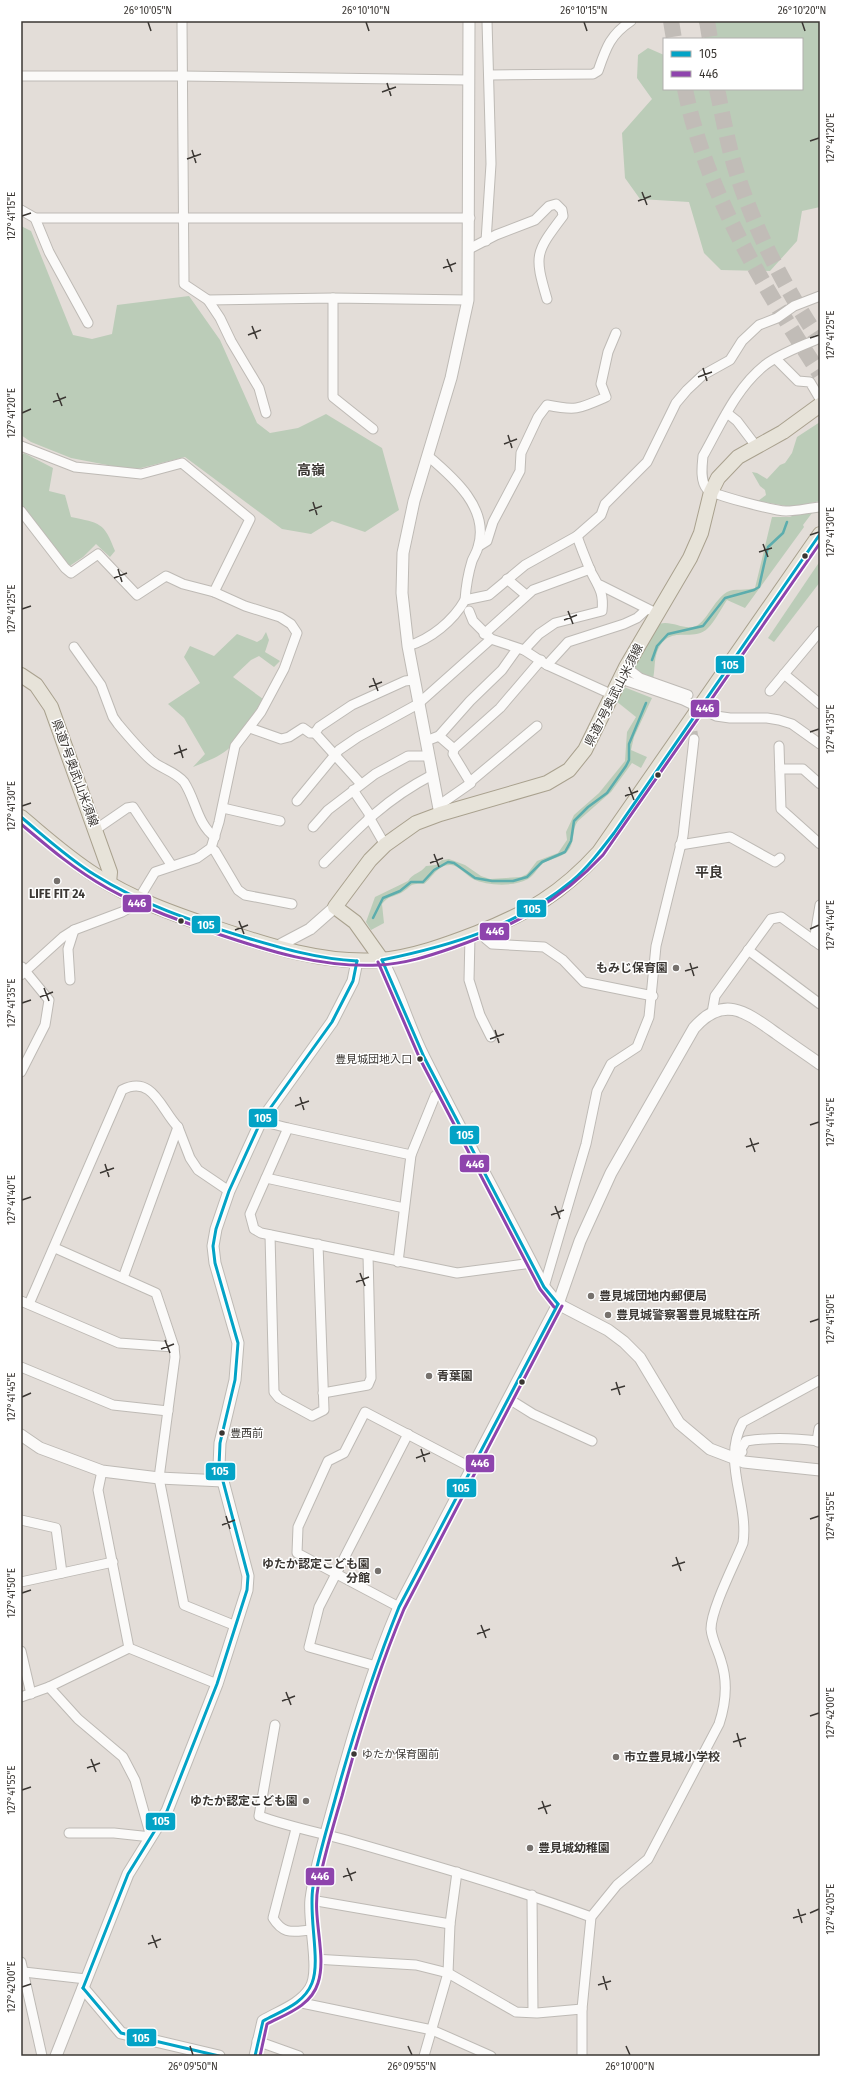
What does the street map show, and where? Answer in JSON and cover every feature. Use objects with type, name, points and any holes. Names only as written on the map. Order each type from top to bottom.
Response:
[{"type":"main road","name":"県道7号奥武山米須線","points":[[335,907],[370,860],[385,845],[416,823],[439,810],[547,783],[569,770],[585,750],[624,673],[652,611],[696,546],[711,492],[718,478],[731,462],[756,446],[783,432],[820,405]]},
{"type":"main road","points":[[21,817],[75,861],[109,883],[138,899],[203,924],[276,947],[324,958],[382,960],[420,952],[476,933],[533,908],[562,889],[579,874],[614,833],[820,534]]},
{"type":"main road","name":"県道7号奥武山米須線","points":[[21,675],[36,685],[51,707],[110,872],[109,883]]},
{"type":"main road","points":[[335,907],[355,922],[382,960]]},
{"type":"street","points":[[182,21],[184,284],[208,300],[220,318],[231,341],[259,388],[266,413]]},
{"type":"street","points":[[469,21],[470,218],[468,300],[451,378],[414,501],[403,553],[402,599],[408,646],[413,680],[439,810],[537,726]]},
{"type":"street","points":[[486,241],[491,164],[490,75],[487,21]]},
{"type":"street","points":[[490,75],[593,74],[598,71],[606,46],[614,36],[631,21]]},
{"type":"street","points":[[21,76],[182,76],[469,80]]},
{"type":"street","points":[[469,249],[496,235],[535,220],[549,206],[556,204],[562,210],[563,216],[540,248],[538,267],[547,299]]},
{"type":"street","points":[[21,210],[35,218],[470,218]]},
{"type":"street","points":[[35,218],[49,252],[88,323]]},
{"type":"street","points":[[465,600],[489,594],[524,565],[577,536],[600,515],[605,504],[647,462],[676,403],[687,390],[703,375],[730,360],[742,341],[759,325],[776,318],[794,306],[820,296]]},
{"type":"street","points":[[208,300],[332,298],[468,300]]},
{"type":"street","points":[[332,298],[333,397],[372,429]]},
{"type":"street","points":[[479,546],[487,541],[493,522],[520,471],[521,453],[538,417],[546,404],[569,410],[585,406],[606,397],[601,384],[608,352],[616,333]]},
{"type":"street","points":[[820,338],[776,359],[756,373],[736,395],[703,456],[703,480],[706,489],[711,492],[784,511],[820,507]]},
{"type":"street","points":[[776,359],[798,381],[810,382],[820,399]]},
{"type":"street","points":[[727,413],[737,420],[756,446]]},
{"type":"street","points":[[21,446],[75,467],[141,474],[182,463],[250,519],[214,592]]},
{"type":"street","points":[[408,646],[425,640],[431,636],[460,608],[465,600],[467,581],[473,559],[479,546],[481,523],[474,504],[450,476],[428,456]]},
{"type":"street","points":[[21,511],[65,568],[71,573],[98,554],[137,595],[166,576],[183,584],[214,592],[245,606],[280,617],[296,629],[295,641],[284,669],[261,712],[235,746],[223,808],[211,848],[197,858],[155,872],[135,905],[122,912],[74,930],[63,937],[22,971],[49,1000],[45,1025],[21,1072]]},
{"type":"street","points":[[426,741],[439,736],[520,649],[539,634],[555,624],[602,611],[603,602],[600,584],[590,569],[577,536]]},
{"type":"street","points":[[297,801],[334,756],[358,737],[418,704],[488,636],[526,595],[560,579],[590,569]]},
{"type":"street","points":[[507,579],[526,595]]},
{"type":"street","points":[[600,584],[652,611]]},
{"type":"street","points":[[469,611],[472,621],[488,636],[520,649],[613,695]]},
{"type":"street","points":[[470,782],[453,754],[454,749],[500,708],[544,662],[568,642],[624,624],[652,611]]},
{"type":"street","points":[[770,691],[784,674],[816,643],[820,631]]},
{"type":"street","points":[[74,647],[101,685],[113,717],[118,724],[152,761],[172,772],[183,782],[208,832],[215,837]]},
{"type":"street","points":[[624,673],[683,700],[698,709],[716,716],[730,718],[767,718],[792,724],[820,744]]},
{"type":"street","points":[[624,673],[688,695]]},
{"type":"street","points":[[784,674],[820,704]]},
{"type":"street","points":[[316,733],[319,727],[352,705],[405,681],[413,680]]},
{"type":"street","points":[[250,728],[281,739],[289,737],[303,728],[310,733],[316,733]]},
{"type":"street","points":[[316,733],[334,756],[361,784]]},
{"type":"street","points":[[439,736],[454,749]]},
{"type":"street","points":[[544,1287],[586,1144],[597,1091],[611,1064],[632,1052],[640,1042],[649,1017],[656,946],[680,845],[694,738]]},
{"type":"street","points":[[779,746],[781,809],[820,844]]},
{"type":"street","points":[[313,827],[328,810],[361,784],[408,756],[429,756]]},
{"type":"street","points":[[780,769],[803,769],[820,784]]},
{"type":"street","points":[[324,863],[370,816],[407,788],[432,775]]},
{"type":"street","points":[[353,790],[370,816],[385,845]]},
{"type":"street","points":[[95,830],[128,808],[134,807],[172,866]]},
{"type":"street","points":[[223,808],[280,821]]},
{"type":"street","points":[[680,845],[730,837],[775,862],[780,858]]},
{"type":"street","points":[[211,848],[215,851],[238,890],[245,895],[292,904]]},
{"type":"street","points":[[817,943],[820,905]]},
{"type":"street","points":[[276,947],[310,929],[335,907]]},
{"type":"street","points":[[712,1013],[715,996],[771,919],[776,916],[782,917],[817,943]]},
{"type":"street","points":[[70,980],[68,949],[74,930]]},
{"type":"street","points":[[491,1037],[480,1015],[469,980],[476,933],[492,944],[544,947],[563,960],[584,982],[652,996]]},
{"type":"street","points":[[748,950],[820,1004]]},
{"type":"street","points":[[56,2056],[128,1874],[167,1811],[217,1684],[247,1590],[248,1576],[219,1466],[220,1443],[235,1380],[238,1343],[215,1263],[213,1246],[216,1229],[229,1191],[261,1120],[332,1022],[353,981],[357,960]]},
{"type":"street","points":[[382,960],[392,978],[410,1029],[441,1091],[544,1287],[558,1304],[608,1330],[624,1342],[640,1358],[679,1423],[710,1449],[738,1456],[820,1470]]},
{"type":"street","points":[[254,2056],[263,2022],[297,2002],[310,1989],[315,1974],[311,1900],[318,1862],[356,1722],[399,1607],[558,1304],[580,1241],[624,1148],[694,1028],[702,1019],[712,1013],[729,1009],[748,1014],[820,1064]]},
{"type":"street","points":[[174,1347],[119,1343],[25,1302],[55,1248],[122,1090],[135,1086],[150,1090],[158,1098],[171,1119],[178,1127],[190,1158],[198,1170],[229,1191]]},
{"type":"street","points":[[398,1262],[411,1155],[435,1096],[441,1091]]},
{"type":"street","points":[[261,1120],[288,1128],[411,1155]]},
{"type":"street","points":[[123,1278],[178,1127]]},
{"type":"street","points":[[288,1128],[250,1214],[254,1229],[270,1235],[457,1273],[532,1263]]},
{"type":"street","points":[[266,1178],[404,1208]]},
{"type":"street","points":[[270,1235],[274,1392],[279,1398],[312,1416],[324,1410],[318,1244]]},
{"type":"street","points":[[55,1248],[156,1293],[176,1357],[160,1478],[184,1605],[236,1626]]},
{"type":"street","points":[[324,1393],[368,1385],[371,1378],[368,1255]]},
{"type":"street","points":[[21,1367],[113,1405],[168,1411]]},
{"type":"street","points":[[582,2056],[582,2010],[591,1918],[617,1885],[648,1859],[719,1724],[725,1696],[725,1674],[713,1638],[711,1627],[715,1610],[743,1543],[745,1533],[745,1521],[737,1484],[738,1456],[735,1440],[743,1422],[820,1380]]},
{"type":"street","points":[[509,1399],[533,1414],[592,1442]]},
{"type":"street","points":[[399,1607],[297,1553],[298,1527],[328,1461],[344,1453],[365,1412],[472,1468]]},
{"type":"street","points":[[738,1456],[746,1441],[767,1437],[786,1437],[819,1441],[820,1428]]},
{"type":"street","points":[[376,1666],[309,1647],[319,1607],[408,1434]]},
{"type":"street","points":[[21,1435],[40,1448],[102,1471],[160,1478],[223,1481]]},
{"type":"street","points":[[102,1471],[98,1490],[129,1648]]},
{"type":"street","points":[[21,1520],[56,1528],[62,1573]]},
{"type":"street","points":[[21,1582],[113,1562]]},
{"type":"street","points":[[21,1697],[49,1687],[129,1648],[217,1684]]},
{"type":"street","points":[[21,1651],[31,1694]]},
{"type":"street","points":[[49,1687],[78,1719],[123,1757],[135,1780],[151,1837]]},
{"type":"street","points":[[275,1726],[259,1816],[296,1829],[457,1872],[532,1895],[591,1918]]},
{"type":"street","points":[[296,1829],[273,1918],[279,1928],[286,1931],[312,1930]]},
{"type":"street","points":[[69,1833],[114,1833],[151,1837]]},
{"type":"street","points":[[424,2056],[448,1973],[450,1924],[457,1872]]},
{"type":"street","points":[[532,1895],[533,2012]]},
{"type":"street","points":[[311,1900],[450,1924]]},
{"type":"street","points":[[314,1959],[416,1965],[448,1973],[516,2012],[582,2010]]},
{"type":"street","points":[[21,1962],[42,2056]]},
{"type":"street","points":[[24,1972],[85,1984],[121,2033],[214,2055]]},
{"type":"street","points":[[297,2002],[432,2030],[491,2056]]},
{"type":"street","points":[[257,2041],[299,2056]]},
{"type":"green space","points":[[698,21],[820,21],[820,207],[802,211],[797,241],[770,271],[721,270],[704,253],[689,202],[640,199],[625,178],[622,133],[652,99],[637,78],[638,55],[648,48],[663,55],[663,90],[803,90],[803,38],[704,38],[705,33]]},
{"type":"green space","points":[[21,226],[31,231],[73,335],[92,339],[112,334],[117,305],[189,296],[220,340],[257,423],[270,433],[298,428],[326,414],[382,448],[399,510],[365,532],[332,521],[311,534],[282,529],[185,457],[133,470],[71,458],[31,442],[21,435]]},
{"type":"green space","points":[[820,422],[820,501],[792,507],[758,501],[766,495],[765,490],[760,486],[752,472],[757,473],[767,479],[780,465],[785,463],[792,453],[797,437]]},
{"type":"green space","points":[[24,453],[53,468],[49,491],[65,495],[71,517],[95,523],[104,529],[108,534],[115,551],[110,557],[96,544],[83,557],[68,567],[21,505],[21,456]]},
{"type":"green space","points":[[812,513],[803,525],[804,527],[745,608],[727,600],[711,625],[702,632],[695,634],[674,635],[662,643],[656,655],[653,679],[638,672],[634,666],[659,624],[669,623],[687,627],[696,626],[704,620],[718,600],[727,592],[755,588],[772,517],[790,517],[796,514]]},
{"type":"green space","points":[[820,561],[820,582],[774,642],[768,638]]},
{"type":"green space","points":[[266,632],[269,640],[265,652],[280,661],[274,667],[259,656],[251,660],[233,677],[263,699],[242,733],[227,750],[211,760],[193,767],[205,754],[184,718],[168,704],[200,683],[184,657],[190,646],[214,656],[237,634],[257,642],[262,639]]},
{"type":"green space","points":[[624,687],[652,698],[634,737],[631,750],[647,757],[641,768],[632,763],[611,792],[578,821],[572,844],[567,852],[559,857],[545,862],[533,875],[522,882],[500,885],[473,879],[454,865],[446,865],[439,869],[424,884],[413,885],[401,893],[386,899],[382,904],[384,923],[371,930],[366,922],[375,897],[408,881],[412,876],[426,866],[436,865],[442,860],[449,859],[465,865],[481,876],[490,879],[521,877],[527,874],[537,861],[558,853],[567,840],[566,832],[574,815],[599,793],[625,761],[627,732],[636,717],[616,701]]},
{"type":"waterway","points":[[652,660],[657,646],[668,634],[703,626],[725,598],[754,590],[759,587],[768,547],[783,533],[787,522]]},
{"type":"waterway","points":[[373,918],[383,898],[400,891],[411,882],[423,882],[434,870],[448,862],[454,863],[475,878],[492,881],[513,881],[527,877],[542,862],[565,852],[571,841],[574,821],[588,807],[607,793],[626,766],[629,760],[629,744],[646,703]]},
{"type":"tunnel","points":[[671,21],[674,38]]},
{"type":"tunnel","points":[[707,21],[710,38]]},
{"type":"tunnel","points":[[685,90],[694,127],[707,165],[739,238],[778,307],[820,374]]},
{"type":"tunnel","points":[[717,90],[732,157],[748,205],[769,252],[793,298],[820,341]]},
{"type":"tunnel","points":[[691,718],[694,739]]},
{"type":"transit line","name":"105","points":[[382,960],[458,941],[506,922],[551,897],[578,876],[614,833],[820,534]]},
{"type":"transit line","name":"446","points":[[21,824],[73,866],[95,881],[120,895],[187,923],[275,952],[337,964],[379,965],[425,957],[452,948],[515,922],[552,900],[586,872],[603,855],[820,543]]},
{"type":"transit line","name":"105","points":[[21,817],[57,848],[85,869],[130,895],[167,911],[205,925],[272,945],[328,958],[357,961]]},
{"type":"transit line","name":"105","points":[[382,960],[424,1057],[544,1287],[558,1304]]},
{"type":"transit line","name":"105","points":[[83,1988],[128,1874],[167,1811],[217,1684],[247,1590],[248,1576],[219,1466],[220,1443],[235,1380],[238,1343],[215,1263],[213,1246],[216,1229],[229,1191],[261,1121],[332,1022],[353,981],[357,961]]},
{"type":"transit line","name":"446","points":[[378,962],[420,1059],[540,1289],[554,1307]]},
{"type":"transit line","name":"105","points":[[255,2056],[263,2021],[298,2002],[304,1996],[312,1983],[315,1963],[312,1899],[313,1887],[323,1841],[357,1724],[399,1607],[558,1304]]},
{"type":"transit line","name":"446","points":[[260,2056],[267,2024],[290,2013],[304,2003],[315,1991],[318,1983],[321,1961],[317,1911],[320,1875],[362,1725],[377,1678],[404,1609],[562,1306]]},
{"type":"transit line","name":"105","points":[[83,1988],[121,2033],[219,2056]]},
{"type":"place","name":"LIFE FIT 24","points":[[57,881]]},
{"type":"place","name":"もみじ保育園","points":[[676,968]]},
{"type":"place","name":"豊見城団地入口","points":[[420,1059]]},
{"type":"place","name":"豊見城団地内郵便局","points":[[591,1296]]},
{"type":"place","name":"豊見城警察署豊見城駐在所","points":[[608,1315]]},
{"type":"place","name":"青葉園","points":[[429,1376]]},
{"type":"place","name":"豊西前","points":[[222,1433]]},
{"type":"place","name":"ゆたか認定こども園 分館","points":[[378,1571]]},
{"type":"place","name":"ゆたか保育園前","points":[[354,1754]]},
{"type":"place","name":"市立豊見城小学校","points":[[616,1757]]},
{"type":"place","name":"ゆたか認定こども園","points":[[306,1801]]},
{"type":"place","name":"豊見城幼稚園","points":[[530,1848]]},
{"type":"district","name":"高嶺","points":[[311,470]]},
{"type":"district","name":"平良","points":[[709,872]]}]
